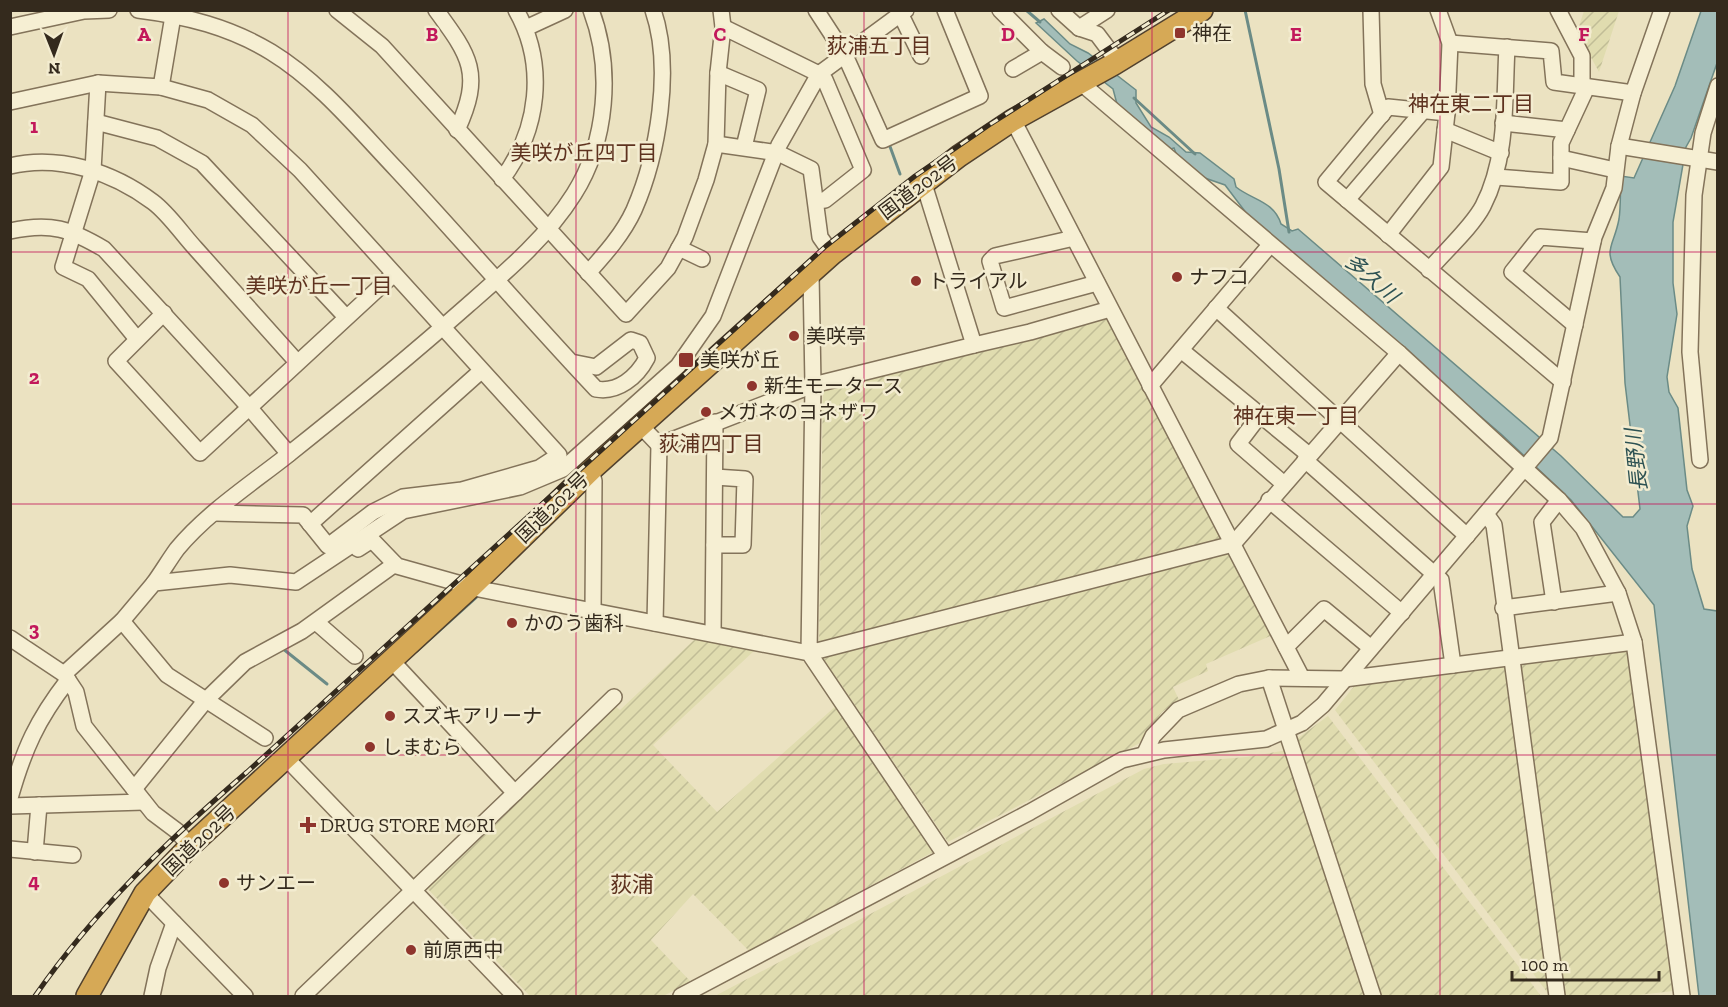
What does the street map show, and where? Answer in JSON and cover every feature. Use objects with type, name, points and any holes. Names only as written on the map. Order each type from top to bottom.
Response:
[{"type":"highway","points":[[1116,63],[1202,10]]},
{"type":"highway","name":"国道202号","points":[[87,996],[145,893],[190,846],[392,661],[640,425],[832,254],[923,181],[1013,120],[1116,63]]},
{"type":"street","points":[[10,27],[84,11],[109,10]]},
{"type":"street","points":[[138,10],[174,13],[230,31],[271,52],[300,73],[350,120],[498,279],[571,362],[596,388],[605,390],[623,384],[642,368],[647,358],[640,343],[631,340],[597,367],[571,362]]},
{"type":"street","points":[[337,10],[382,45],[626,314],[668,268],[698,206],[716,144],[722,10]]},
{"type":"street","points":[[436,10],[462,46],[470,69],[470,103],[457,130]]},
{"type":"street","points":[[502,179],[517,159],[532,119],[537,79],[526,28],[516,10]]},
{"type":"street","points":[[526,28],[565,10]]},
{"type":"street","points":[[10,798],[24,750],[66,677],[122,621],[154,583],[178,549],[215,513],[398,369],[498,279],[548,230],[575,193],[587,169],[603,116],[604,84],[601,50],[591,10]]},
{"type":"street","points":[[588,273],[613,245],[634,210],[657,134],[661,56],[653,10]]},
{"type":"street","points":[[816,10],[844,54],[887,138],[980,96],[945,10]]},
{"type":"street","points":[[1000,10],[1042,52],[1062,67]]},
{"type":"street","points":[[1059,10],[1079,28],[1097,34],[1116,63]]},
{"type":"street","points":[[1079,28],[1107,10]]},
{"type":"street","points":[[1371,10],[1373,84],[1382,115]]},
{"type":"street","points":[[1388,235],[1442,167],[1450,43],[1438,10]]},
{"type":"street","points":[[1496,177],[1561,182],[1561,143],[1585,87],[1582,56],[1558,10]]},
{"type":"street","points":[[681,996],[1030,812],[1122,760],[1145,753],[1266,739],[1287,732],[1323,705],[1550,438],[1593,241],[1614,188],[1615,170],[1633,93],[1662,10]]},
{"type":"street","points":[[161,87],[174,13]]},
{"type":"street","points":[[296,582],[403,511],[520,487],[563,469],[678,366],[713,316],[778,153],[779,145],[819,74],[904,13],[921,56]]},
{"type":"street","points":[[723,27],[819,74],[825,81],[862,170],[825,200],[816,201]]},
{"type":"street","points":[[1450,43],[1551,51],[1554,82],[1633,93]]},
{"type":"street","points":[[1429,270],[1482,208],[1496,177],[1501,153],[1508,47]]},
{"type":"street","points":[[1013,69],[1042,52]]},
{"type":"street","points":[[718,73],[758,90],[744,147]]},
{"type":"street","points":[[98,82],[93,170],[63,267],[88,279],[137,339]]},
{"type":"street","points":[[10,102],[98,82],[161,87],[208,100],[252,125],[300,171],[559,455],[539,468],[462,489],[403,497],[373,512],[328,546],[303,515],[215,513]]},
{"type":"street","points":[[1081,83],[1399,353],[1526,468],[1583,528],[1618,593],[1634,642],[1682,996]]},
{"type":"street","points":[[1700,460],[1689,352],[1694,195],[1703,133],[1718,86]]},
{"type":"street","points":[[1447,113],[1388,108],[1326,182],[1563,382]]},
{"type":"street","points":[[1347,200],[1423,111]]},
{"type":"street","points":[[1013,120],[1302,678]]},
{"type":"street","points":[[96,122],[157,138],[202,163],[346,317]]},
{"type":"street","points":[[1503,123],[1567,130]]},
{"type":"street","points":[[1445,130],[1501,153]]},
{"type":"street","points":[[716,144],[778,153],[811,169],[820,237],[832,254]]},
{"type":"street","points":[[1621,146],[1718,162]]},
{"type":"street","points":[[1561,158],[1615,170]]},
{"type":"street","points":[[10,166],[24,163],[64,163],[93,170],[120,182],[154,202],[297,362]]},
{"type":"street","points":[[923,181],[974,345]]},
{"type":"street","points":[[10,231],[30,226],[58,227],[75,232],[105,249],[249,406],[289,454]]},
{"type":"street","points":[[1575,325],[1512,272],[1540,237],[1593,241]]},
{"type":"street","points":[[1074,238],[995,256],[990,261],[1004,308],[1097,283]]},
{"type":"street","points":[[1150,386],[1270,245]]},
{"type":"street","points":[[679,248],[702,259]]},
{"type":"street","points":[[164,313],[116,361],[200,453],[394,274]]},
{"type":"street","points":[[811,274],[816,384],[815,517],[809,653],[945,855]]},
{"type":"street","points":[[1216,308],[1341,419],[1467,536]]},
{"type":"street","points":[[659,445],[816,384],[1030,332],[1110,309]]},
{"type":"street","points":[[1180,351],[1260,415],[1436,574],[1441,580],[1453,665]]},
{"type":"street","points":[[154,583],[230,575],[296,582],[313,581],[372,540],[395,564],[471,586],[809,653],[1233,544],[1399,353]]},
{"type":"street","points":[[310,524],[481,370]]},
{"type":"street","points":[[1260,415],[1238,444],[1284,484]]},
{"type":"street","points":[[713,634],[715,422]]},
{"type":"street","points":[[640,425],[659,445],[655,623]]},
{"type":"street","points":[[591,470],[594,481],[593,611]]},
{"type":"street","points":[[714,545],[743,545],[745,479],[715,477]]},
{"type":"street","points":[[1269,500],[1402,612]]},
{"type":"street","points":[[1554,603],[1542,522],[1558,500]]},
{"type":"street","points":[[1486,514],[1494,525],[1503,608],[1557,996]]},
{"type":"street","points":[[134,789],[206,700],[245,662],[316,622],[395,564]]},
{"type":"street","points":[[1503,608],[1618,593]]},
{"type":"street","points":[[518,596],[531,610]]},
{"type":"street","points":[[1286,647],[1324,609],[1371,648]]},
{"type":"street","points":[[122,621],[167,675],[265,738]]},
{"type":"street","points":[[316,622],[355,656]]},
{"type":"street","points":[[10,638],[66,677],[75,692],[84,726],[144,802],[190,846]]},
{"type":"street","points":[[1145,753],[1153,736],[1178,710],[1239,684],[1269,678],[1344,679],[1634,642]]},
{"type":"street","points":[[392,661],[515,793]]},
{"type":"street","points":[[1269,678],[1373,996]]},
{"type":"street","points":[[303,996],[614,697]]},
{"type":"street","points":[[286,758],[515,996]]},
{"type":"street","points":[[10,806],[144,802]]},
{"type":"street","points":[[35,852],[39,806]]},
{"type":"street","points":[[10,849],[73,855]]},
{"type":"street","points":[[145,893],[245,996]]},
{"type":"street","points":[[152,996],[158,968],[174,923]]},
{"type":"shaded area","points":[[1584,11],[1619,11],[1599,72],[1577,32]]},
{"type":"shaded area","points":[[1108,316],[1226,541],[819,644],[823,388]]},
{"type":"shaded area","points":[[1233,551],[1277,633],[1206,664],[1208,671],[1173,687],[1179,700],[1162,712],[1140,743],[948,842],[821,655]]},
{"type":"shaded area","points":[[695,639],[755,650],[653,745],[717,812],[837,705],[935,851],[749,951],[693,894],[651,940],[691,982],[663,996],[530,996],[425,886],[615,706],[620,710]]},
{"type":"shaded area","points":[[1630,647],[1673,991],[1631,996],[1562,996],[1518,662]]},
{"type":"shaded area","points":[[1508,662],[1550,996],[1335,710],[1360,679]]},
{"type":"shaded area","points":[[1328,716],[1541,996],[1380,996],[1294,741]]},
{"type":"shaded area","points":[[1288,750],[1368,996],[715,996],[1144,769],[1164,764],[1246,757]]},
{"type":"water","name":"長野川","points":[[1701,11],[1717,11],[1717,63],[1686,147],[1673,222],[1673,283],[1677,314],[1667,377],[1669,392],[1678,408],[1687,490],[1693,506],[1687,526],[1692,569],[1704,609],[1717,611],[1717,996],[1699,996],[1654,605],[1571,500],[1501,434],[1250,218],[1225,185],[1202,177],[1177,156],[1174,148],[1171,149],[1117,104],[1113,89],[1077,61],[1036,23],[1044,19],[1070,44],[1088,53],[1136,90],[1136,103],[1151,127],[1169,137],[1186,152],[1200,153],[1234,179],[1236,187],[1273,210],[1281,224],[1292,231],[1298,229],[1561,456],[1623,517],[1633,517],[1640,509],[1625,383],[1620,277],[1611,260],[1610,248],[1619,219],[1621,176],[1634,178],[1675,86]]},
{"type":"waterway","name":"多久川","points":[[1026,10],[1040,22]]},
{"type":"waterway","points":[[1245,10],[1279,169],[1289,232]]},
{"type":"waterway","name":"多久川","points":[[1134,98],[1195,154]]},
{"type":"waterway","points":[[888,141],[900,174]]},
{"type":"waterway","points":[[417,651],[479,595]]},
{"type":"waterway","points":[[282,648],[327,684]]},
{"type":"railway","points":[[35,996],[107,905],[189,823],[826,246],[915,176],[989,125],[1169,10]]},
{"type":"place","name":"神在","points":[[1180,33]]},
{"type":"place","name":"ナフコ","points":[[1177,277]]},
{"type":"place","name":"トライアル","points":[[916,281]]},
{"type":"place","name":"美咲亭","points":[[794,336]]},
{"type":"place","name":"美咲が丘","points":[[686,360]]},
{"type":"place","name":"新生モータース","points":[[752,386]]},
{"type":"place","name":"メガネのヨネザワ","points":[[706,412]]},
{"type":"place","name":"かのう歯科","points":[[512,623]]},
{"type":"place","name":"スズキアリーナ","points":[[390,716]]},
{"type":"place","name":"しまむら","points":[[370,747]]},
{"type":"place","name":"DRUG STORE MORI","points":[[308,825]]},
{"type":"place","name":"サンエー","points":[[224,883]]},
{"type":"place","name":"前原西中","points":[[411,950]]},
{"type":"district","name":"荻浦五丁目","points":[[879,45]]},
{"type":"district","name":"神在東二丁目","points":[[1471,103]]},
{"type":"district","name":"美咲が丘四丁目","points":[[584,152]]},
{"type":"district","name":"美咲が丘一丁目","points":[[319,285]]},
{"type":"district","name":"神在東一丁目","points":[[1296,415]]},
{"type":"district","name":"荻浦四丁目","points":[[711,443]]},
{"type":"district","name":"荻浦","points":[[632,884]]}]
